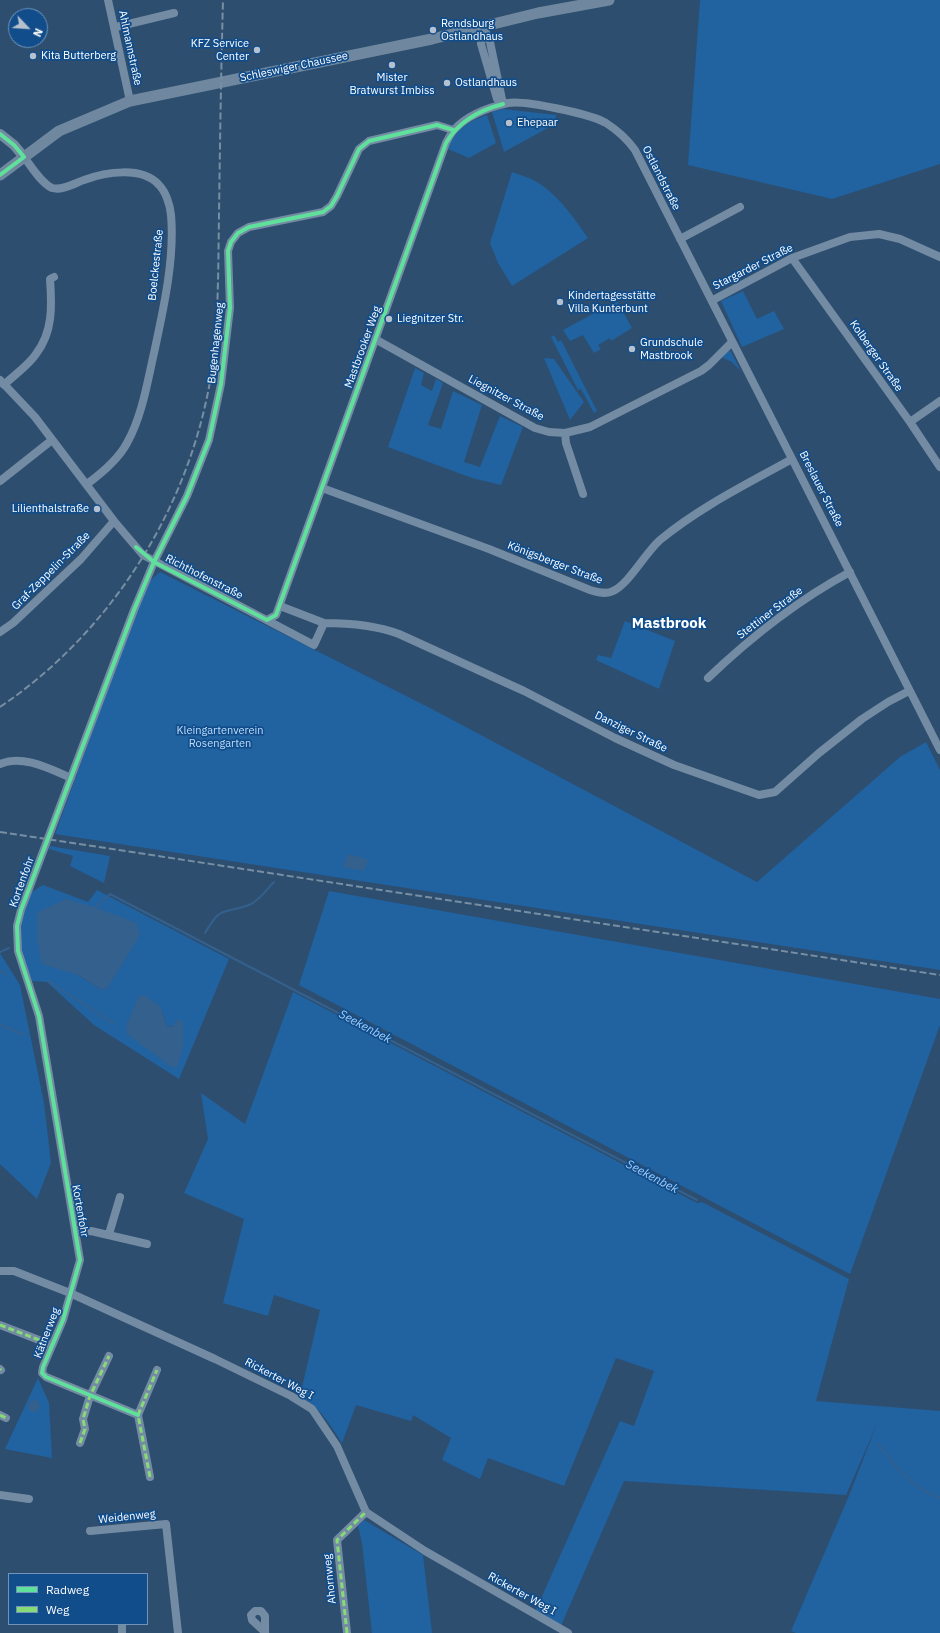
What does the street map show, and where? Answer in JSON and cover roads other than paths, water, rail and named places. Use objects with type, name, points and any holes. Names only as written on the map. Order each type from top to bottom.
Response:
[{"type":"main road","name":"Schleswiger Chaussee","points":[[0,175],[59,131],[130,101],[538,13],[609,0]]},
{"type":"street","name":"Ahlmannstraße","points":[[108,0],[116,27],[130,101]]},
{"type":"street","points":[[116,27],[174,13]]},
{"type":"street","points":[[453,130],[488,108],[503,104],[490,42],[483,26]]},
{"type":"street","name":"Ostlandstraße","points":[[503,104],[514,102],[586,115],[606,123],[622,135],[635,150],[680,239]]},
{"type":"street","name":"Bugenhagenweg","points":[[154,562],[187,496],[209,440],[221,384],[230,308],[228,251],[231,242],[238,233],[249,227],[323,212],[331,206],[337,196],[359,149],[369,141],[437,125],[453,130]]},
{"type":"street","name":"Mastbrooker Weg","points":[[267,620],[276,615],[280,606],[446,143],[453,130]]},
{"type":"street","points":[[0,134],[14,145],[24,157]]},
{"type":"street","name":"Boelckestraße","points":[[24,157],[47,185],[54,189],[66,187],[95,176],[111,174],[138,173],[151,178],[164,192],[171,214],[168,276],[159,330],[143,402],[127,444],[114,461],[87,484]]},
{"type":"street","points":[[680,239],[740,207]]},
{"type":"street","name":"Stargarder Straße","points":[[713,300],[792,258],[850,237],[879,234],[900,239],[940,257]]},
{"type":"street","name":"Breslauer Straße","points":[[680,239],[713,300],[732,342],[940,750]]},
{"type":"street","name":"Kolberger Straße","points":[[792,258],[910,422],[940,467]]},
{"type":"street","points":[[2,383],[36,355],[45,341],[51,317],[50,279],[54,277]]},
{"type":"street","name":"Liegnitzer Straße","points":[[375,339],[535,428],[549,432],[565,433],[590,427],[686,379],[709,365],[732,342]]},
{"type":"street","name":"Richthofenstraße","points":[[2,383],[52,440],[114,521],[136,547],[154,562],[267,620]]},
{"type":"street","points":[[910,422],[940,401]]},
{"type":"street","points":[[565,433],[566,443],[583,494]]},
{"type":"street","points":[[0,481],[52,440]]},
{"type":"street","name":"Königsberger Straße","points":[[322,488],[489,549],[590,590],[604,593],[613,591],[625,582],[644,557],[659,541],[687,519],[792,459]]},
{"type":"street","name":"Graf-Zeppelin-Straße","points":[[0,632],[13,624],[81,559],[114,521]]},
{"type":"street","name":"Kortenfohr","points":[[70,1293],[80,1260],[76,1232],[62,1161],[39,1016],[18,951],[16,941],[17,926],[21,910],[154,562]]},
{"type":"street","name":"Stettiner Straße","points":[[708,678],[754,637],[788,611],[850,572]]},
{"type":"street","name":"Danziger Straße","points":[[280,606],[324,623],[350,623],[386,629],[399,634],[524,691],[616,738],[674,765],[759,795],[767,795],[775,792],[819,753],[862,719],[888,702],[909,691]]},
{"type":"street","points":[[267,620],[314,645],[324,623]]},
{"type":"street","points":[[0,764],[21,761],[34,764],[71,778]]},
{"type":"street","points":[[109,1234],[120,1197]]},
{"type":"street","points":[[76,1232],[91,1231],[109,1234],[147,1244]]},
{"type":"street","name":"Rickerter Weg I","points":[[0,1270],[14,1271],[70,1293],[215,1359],[291,1396],[312,1409],[337,1446],[366,1512],[425,1551],[568,1633]]},
{"type":"street","name":"Kätnerweg","points":[[70,1293],[63,1320],[42,1373],[46,1377],[138,1415]]},
{"type":"street","points":[[0,1325],[52,1345]]},
{"type":"street","points":[[80,1443],[85,1429],[83,1419],[90,1396],[108,1356]]},
{"type":"street","points":[[150,1477],[138,1415],[157,1370]]},
{"type":"street","points":[[0,1495],[29,1500]]},
{"type":"street","name":"Ahornweg","points":[[347,1633],[337,1540],[366,1512]]},
{"type":"street","name":"Weidenweg","points":[[90,1531],[166,1524],[178,1633]]},
{"type":"waterway","points":[[205,933],[219,914],[253,903],[274,882]]},
{"type":"waterway","name":"Seekenbek","points":[[94,909],[110,894],[697,1200]]},
{"type":"waterway","name":"Seekenbek","points":[[0,952],[9,948]]},
{"type":"waterway","points":[[0,970],[5,975]]},
{"type":"waterway","points":[[48,981],[113,1023]]},
{"type":"waterway","points":[[0,1025],[25,1035]]},
{"type":"waterway","points":[[878,1444],[905,1476],[913,1483],[940,1498]]},
{"type":"railway","points":[[0,707],[39,678],[75,644],[107,607],[136,568],[161,525],[181,481],[198,435],[209,387],[215,344],[218,280],[223,0]]},
{"type":"railway","points":[[0,832],[940,975]]},
{"type":"place","name":"Rendsburg Ostlandhaus","points":[[433,30]]},
{"type":"place","name":"KFZ Service Center","points":[[257,50]]},
{"type":"place","name":"Kita Butterberg","points":[[33,56]]},
{"type":"place","name":"Mister Bratwurst Imbiss","points":[[392,65]]},
{"type":"place","name":"Ostlandhaus","points":[[447,83]]},
{"type":"place","name":"Ehepaar","points":[[509,123]]},
{"type":"place","name":"Kindertagesstätte Villa Kunterbunt","points":[[560,302]]},
{"type":"place","name":"Liegnitzer Str.","points":[[389,319]]},
{"type":"place","name":"Grundschule Mastbrook","points":[[632,349]]},
{"type":"place","name":"Lilienthalstraße","points":[[97,509]]},
{"type":"district","name":"Mastbrook","points":[[669,624]]},
{"type":"park label","name":"Kleingartenverein Rosengarten","points":[[220,737]]}]
